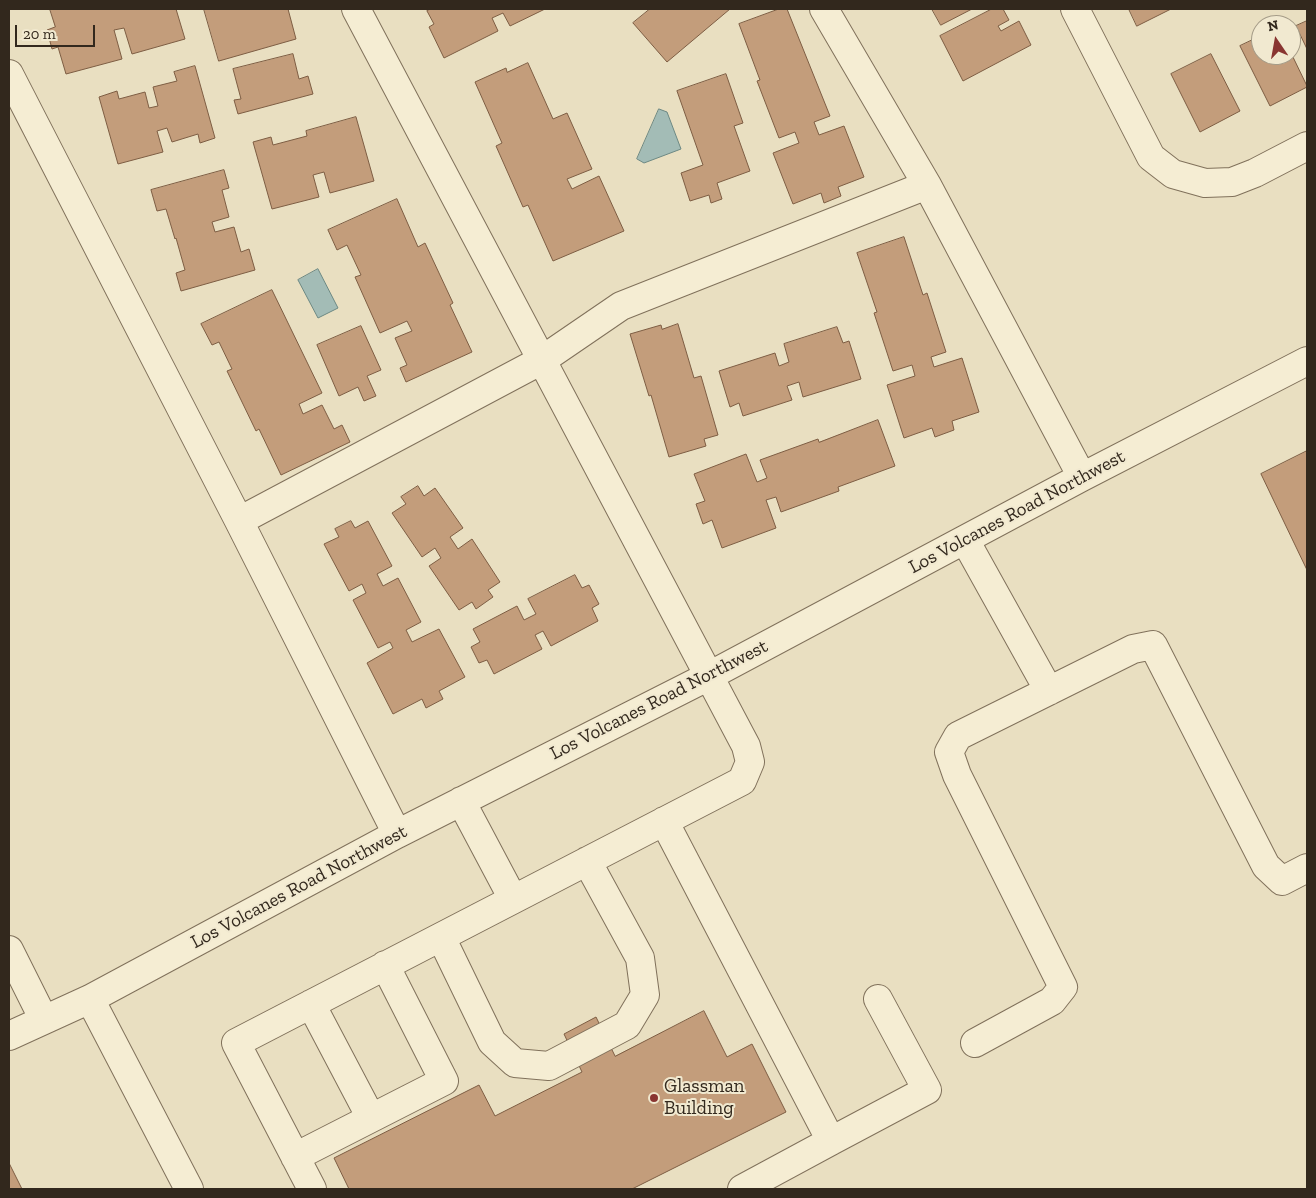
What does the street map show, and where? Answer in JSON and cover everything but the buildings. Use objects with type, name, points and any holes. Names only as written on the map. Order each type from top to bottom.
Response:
[{"type":"street","points":[[312,1189],[236,1043],[742,781],[750,762],[746,746],[356,9]]},
{"type":"street","points":[[824,9],[927,186],[1082,477]]},
{"type":"street","points":[[1075,9],[1151,157],[1173,174],[1205,183],[1232,182],[1255,173],[1307,146]]},
{"type":"street","points":[[9,74],[398,834]]},
{"type":"street","points":[[239,521],[542,360],[621,306],[927,186]]},
{"type":"street","name":"Los Volcanes Road Northwest","points":[[9,1036],[90,999],[398,834],[709,676],[1082,477],[1307,361]]},
{"type":"street","points":[[965,540],[1049,690]]},
{"type":"street","points":[[976,1044],[1052,1000],[1063,987],[957,775],[949,752],[958,736],[1133,649],[1153,644],[1266,866],[1282,881],[1307,868]]},
{"type":"street","points":[[462,802],[513,899]]},
{"type":"street","points":[[664,821],[831,1141]]},
{"type":"street","points":[[441,937],[492,1042],[516,1062],[548,1066],[628,1025],[644,995],[640,958],[588,861]]},
{"type":"street","points":[[9,950],[44,1020]]},
{"type":"street","points":[[295,1157],[444,1081],[385,966]]},
{"type":"street","points":[[90,999],[189,1189]]},
{"type":"street","points":[[742,1189],[927,1090],[878,999]]},
{"type":"street","points":[[311,1004],[371,1118]]},
{"type":"water","points":[[659,109],[667,112],[681,149],[644,163],[637,159]]},
{"type":"water","points":[[318,269],[338,308],[318,318],[298,280]]},
{"type":"place","name":"Glassman Building","points":[[654,1098]]}]
